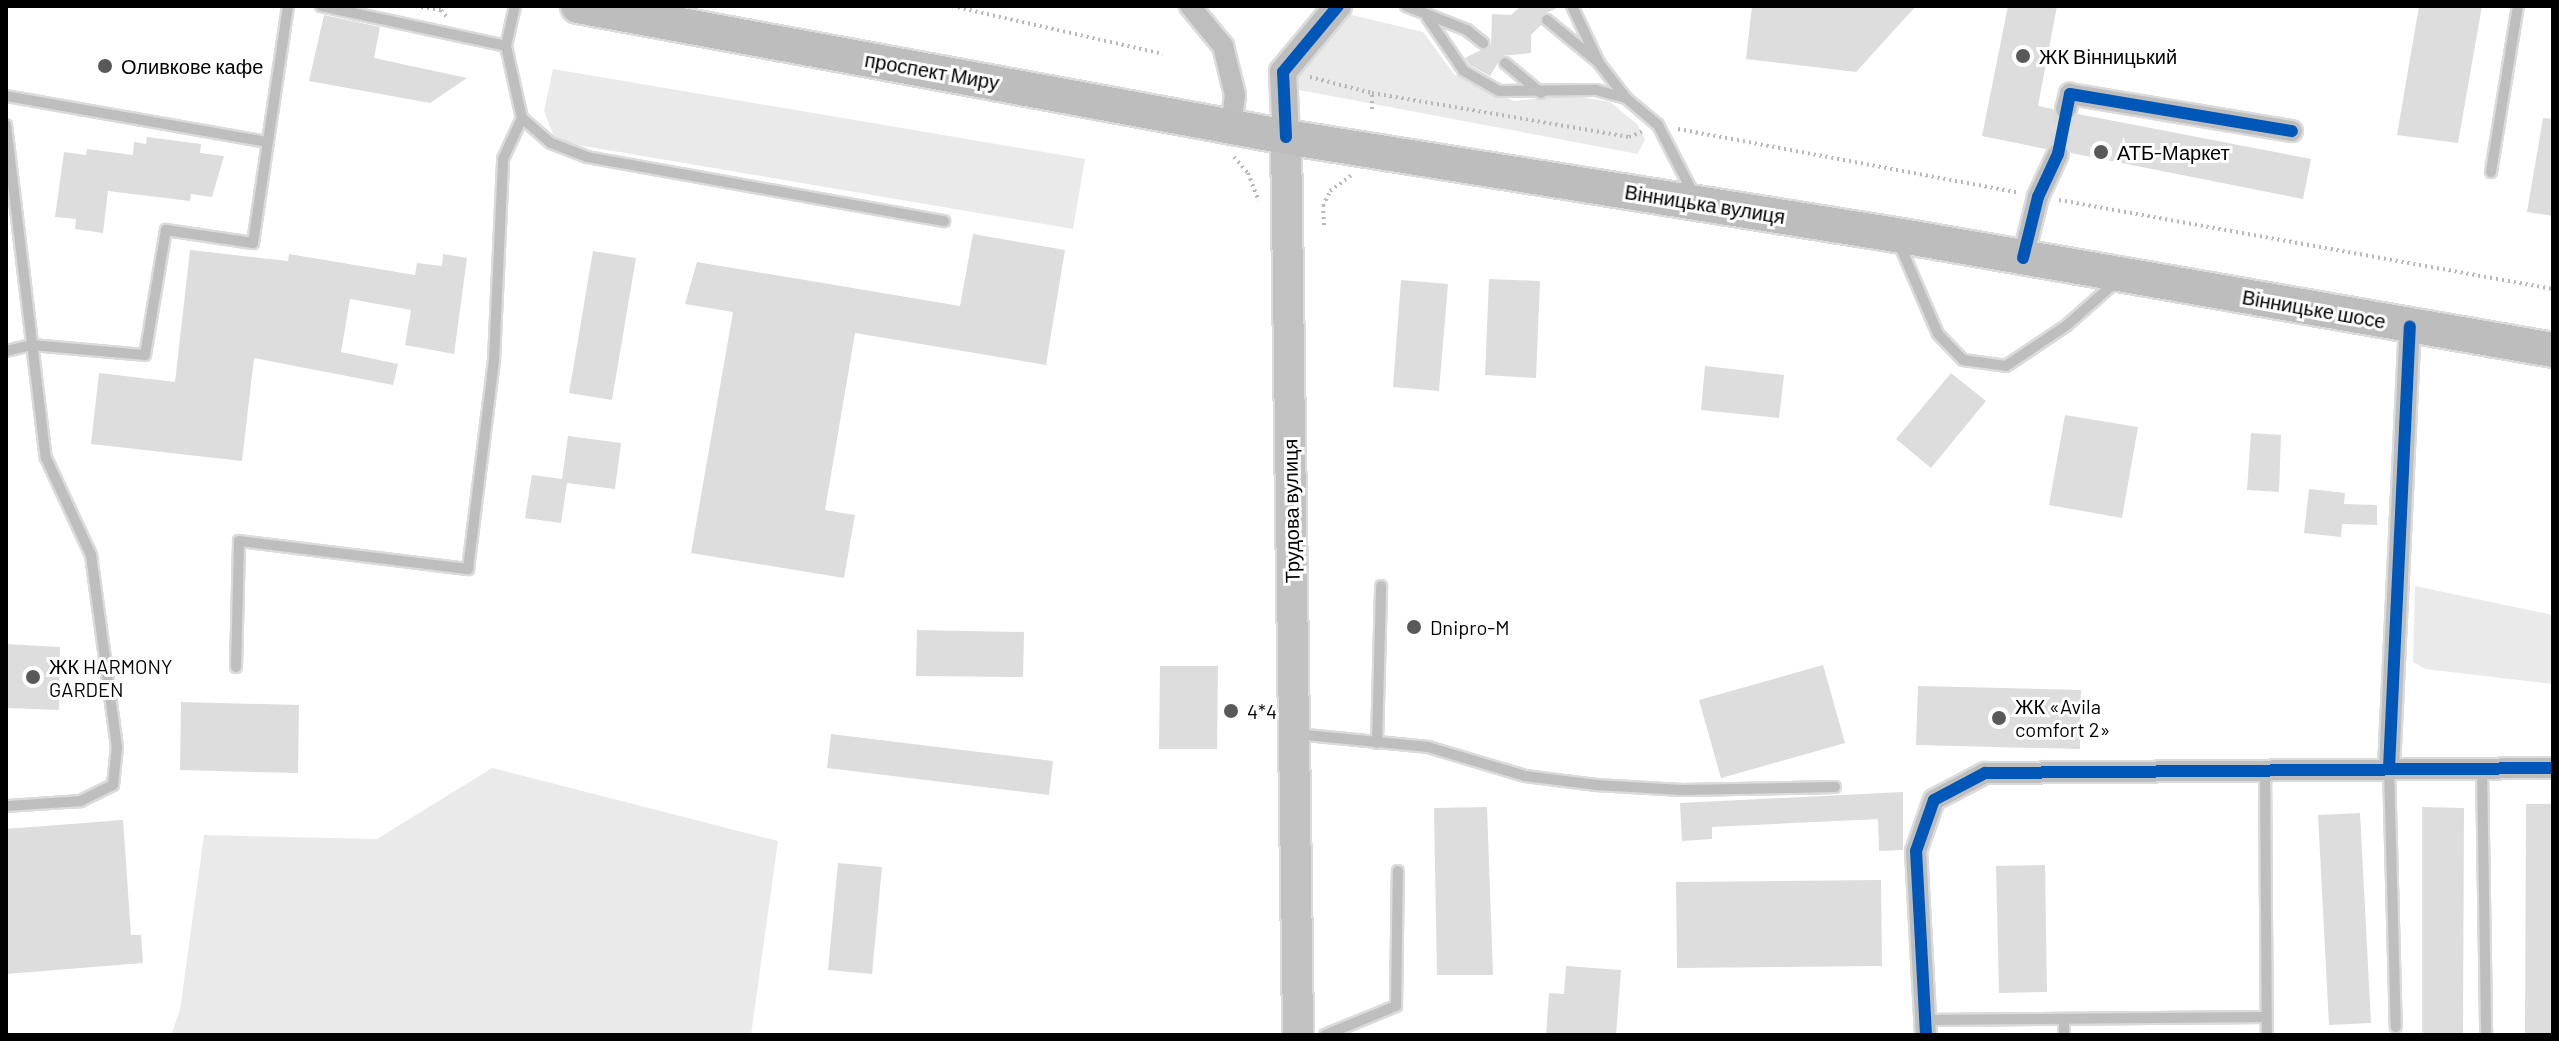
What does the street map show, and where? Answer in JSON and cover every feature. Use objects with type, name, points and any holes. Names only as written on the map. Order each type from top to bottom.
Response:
[{"type":"main road","name":"проспект Миру","points":[[578,6],[1227,138],[1286,137]]},
{"type":"main road","name":"Вінницька вулиця","points":[[1286,137],[1896,235],[2123,275]]},
{"type":"main road","name":"Трудова вулиця","points":[[1286,137],[1298,1035]]},
{"type":"main road","name":"Вінницьке шосе","points":[[2123,275],[2553,350]]},
{"type":"street","name":"Трудова вулиця","points":[[1286,137],[1283,72],[1338,6]]},
{"type":"street","points":[[1191,7],[1223,46],[1235,95],[1227,138]]},
{"type":"street","points":[[2066,109],[2070,94],[2292,131]]},
{"type":"street","points":[[2023,258],[2038,197],[2058,154]]},
{"type":"street","points":[[2389,768],[2410,326]]},
{"type":"street","points":[[1926,1028],[1916,851],[1934,800],[1985,773],[2553,768]]},
{"type":"lane","points":[[6,351],[31,345],[145,355],[166,230],[253,243],[288,6]]},
{"type":"lane","points":[[321,6],[506,46]]},
{"type":"lane","points":[[515,6],[506,46],[522,118],[551,143],[587,157],[944,221]]},
{"type":"lane","points":[[1406,6],[1427,17],[1467,30],[1483,43]]},
{"type":"lane","points":[[1572,6],[1599,63],[1626,98],[1658,125],[1698,203]]},
{"type":"lane","points":[[2491,172],[2518,6]]},
{"type":"lane","points":[[1427,17],[1464,71],[1499,91],[1541,93],[1596,90],[1626,98]]},
{"type":"lane","points":[[1547,20],[1599,63]]},
{"type":"lane","points":[[1505,63],[1541,93]]},
{"type":"lane","points":[[6,96],[267,142]]},
{"type":"lane","points":[[236,667],[239,541],[468,569],[494,360],[503,159],[522,118]]},
{"type":"lane","points":[[6,125],[46,458],[91,555],[116,765],[113,785],[80,801],[6,806]]},
{"type":"lane","points":[[1896,235],[1938,334],[1963,360],[2006,366],[2067,325],[2123,275]]},
{"type":"lane","points":[[1377,743],[1381,586]]},
{"type":"lane","points":[[1294,733],[1428,747],[1525,776],[1596,785],[1682,790],[1835,787]]},
{"type":"lane","points":[[2389,768],[2396,1027]]},
{"type":"lane","points":[[2482,768],[2486,1035]]},
{"type":"lane","points":[[2265,769],[2267,1035]]},
{"type":"lane","points":[[1325,1035],[1396,1006],[1398,871]]},
{"type":"lane","points":[[1926,1028],[2064,1019],[2266,1017]]},
{"type":"lane","points":[[2064,1019],[2064,1035]]},
{"type":"path","points":[[952,6],[1163,54]]},
{"type":"path","points":[[1296,73],[1372,93],[1629,137],[1658,125],[2553,289]]},
{"type":"path","points":[[1372,93],[1372,109]]},
{"type":"path","points":[[1227,138],[1248,173],[1263,212]]},
{"type":"path","points":[[1324,225],[1323,206],[1330,191],[1359,173]]},
{"type":"shaded area","points":[[1348,14],[1423,32],[1454,74],[1514,101],[1571,95],[1610,102],[1637,124],[1645,139],[1638,154],[1299,90],[1294,75]]},
{"type":"shaded area","points":[[553,69],[1085,159],[1073,229],[566,143],[554,137],[544,111]]},
{"type":"shaded area","points":[[2415,586],[2553,615],[2553,684],[2425,669],[2413,662]]},
{"type":"shaded area","points":[[492,768],[778,841],[751,1035],[171,1035],[180,1010],[204,835],[377,839]]},
{"type":"building","points":[[1521,6],[1561,6],[1540,16],[1541,25],[1531,35],[1531,53],[1502,56],[1490,76],[1470,65],[1465,58],[1491,45],[1492,14],[1511,15]]},
{"type":"building","points":[[1752,6],[1916,6],[1856,72],[1746,59]]},
{"type":"building","name":"ЖК Вінницький","points":[[2008,6],[2057,6],[2038,106],[2053,109],[2063,122],[2078,114],[2311,159],[2303,199],[2071,153],[2063,142],[2046,149],[1982,136]]},
{"type":"building","points":[[2419,6],[2482,6],[2458,143],[2397,135]]},
{"type":"building","points":[[324,15],[380,27],[374,58],[467,78],[430,103],[309,81]]},
{"type":"building","points":[[2543,118],[2553,119],[2553,216],[2527,212]]},
{"type":"building","points":[[147,137],[201,144],[200,153],[224,156],[212,197],[191,194],[190,201],[108,191],[103,233],[75,229],[76,219],[55,217],[64,152],[86,155],[87,149],[133,155],[134,142],[146,144]]},
{"type":"building","points":[[973,234],[1065,250],[1046,365],[855,333],[825,510],[855,515],[844,578],[691,553],[733,312],[685,304],[697,262],[960,306]]},
{"type":"building","points":[[190,250],[288,261],[289,254],[415,275],[417,263],[442,266],[443,254],[467,258],[454,354],[405,345],[411,310],[350,299],[341,352],[398,364],[393,385],[254,358],[242,461],[91,444],[99,373],[175,382]]},
{"type":"building","points":[[593,251],[636,258],[612,400],[569,393]]},
{"type":"building","points":[[1489,279],[1540,281],[1536,378],[1485,375]]},
{"type":"building","points":[[1401,280],[1448,284],[1439,391],[1393,387]]},
{"type":"building","points":[[1705,366],[1784,375],[1779,418],[1701,410]]},
{"type":"building","points":[[1951,373],[1986,401],[1931,468],[1896,439]]},
{"type":"building","points":[[2065,415],[2138,427],[2122,518],[2049,505]]},
{"type":"building","points":[[2251,433],[2281,435],[2279,492],[2247,490]]},
{"type":"building","points":[[568,436],[621,443],[615,489],[567,483],[561,523],[525,518],[532,475],[562,479]]},
{"type":"building","points":[[2309,489],[2345,493],[2344,504],[2377,505],[2377,525],[2342,524],[2341,537],[2304,533]]},
{"type":"building","points":[[917,630],[1024,632],[1023,677],[916,676]]},
{"type":"building","name":"ЖК HARMONY GARDEN","points":[[6,644],[60,647],[59,710],[6,708]]},
{"type":"building","points":[[1823,665],[1845,743],[1721,778],[1699,700]]},
{"type":"building","points":[[1160,666],[1218,666],[1217,749],[1159,749]]},
{"type":"building","name":"ЖК «Avila comfort 2»","points":[[1918,686],[2081,690],[2080,749],[1916,745]]},
{"type":"building","points":[[181,702],[299,705],[298,773],[180,770]]},
{"type":"building","points":[[831,734],[1053,761],[1049,795],[827,768]]},
{"type":"building","points":[[1903,792],[1903,850],[1879,851],[1878,819],[1712,827],[1712,839],[1682,841],[1680,803]]},
{"type":"building","points":[[2526,804],[2553,804],[2553,1034],[2525,1033]]},
{"type":"building","points":[[1487,807],[1493,975],[1437,975],[1434,808]]},
{"type":"building","points":[[2422,807],[2464,808],[2463,1035],[2422,1035]]},
{"type":"building","points":[[2360,813],[2371,1023],[2329,1025],[2318,815]]},
{"type":"building","points":[[123,820],[131,935],[141,935],[143,963],[6,974],[6,829]]},
{"type":"building","points":[[838,863],[882,867],[872,974],[828,970]]},
{"type":"building","points":[[2045,865],[2047,992],[1999,993],[1996,866]]},
{"type":"building","points":[[1881,880],[1882,966],[1677,968],[1676,882]]},
{"type":"building","points":[[1566,966],[1621,970],[1616,1035],[1546,1035],[1549,993],[1564,994]]},
{"type":"tunnel","points":[[2058,154],[2066,109]]},
{"type":"cycle path","points":[[1286,137],[1283,72],[1338,6]]},
{"type":"cycle path","points":[[2023,258],[2038,197],[2058,154],[2070,94],[2292,131]]},
{"type":"cycle path","points":[[2389,768],[2410,326]]},
{"type":"cycle path","points":[[1926,1035],[1916,851],[1934,800],[1985,773],[2553,768]]},
{"type":"place","name":"ЖК Вінницький","points":[[2023,56]]},
{"type":"place","name":"Оливкове кафе","points":[[105,66]]},
{"type":"place","name":"АТБ-Маркет","points":[[2101,152]]},
{"type":"place","name":"Dnipro-M","points":[[1414,627]]},
{"type":"place","name":"ЖК HARMONY GARDEN","points":[[33,677]]},
{"type":"place","name":"4*4","points":[[1231,711]]},
{"type":"place","name":"ЖК «Avila comfort 2»","points":[[1999,718]]}]
